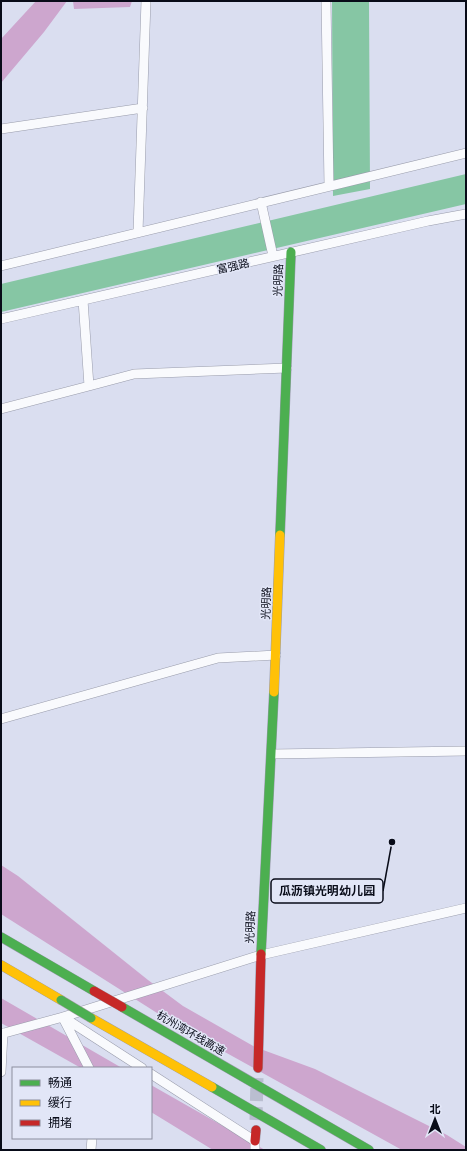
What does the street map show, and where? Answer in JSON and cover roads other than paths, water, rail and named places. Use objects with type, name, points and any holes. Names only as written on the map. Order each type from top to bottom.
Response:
[{"type":"main road","name":"光明路","points":[[258,1068],[261,955],[272,754],[291,252]]},
{"type":"main road","name":"杭州湾环线高速","points":[[1,936],[369,1150]]},
{"type":"main road","points":[[1,966],[321,1150]]},
{"type":"main road","points":[[255,1146],[256,1130]]},
{"type":"street","points":[[138,232],[146,1]]},
{"type":"street","points":[[326,1],[330,185]]},
{"type":"street","points":[[1,128],[143,108]]},
{"type":"street","points":[[1,266],[466,153]]},
{"type":"street","points":[[262,202],[273,254]]},
{"type":"street","name":"富强路","points":[[1,319],[273,254],[291,252],[428,221],[466,214]]},
{"type":"street","points":[[83,300],[88,386]]},
{"type":"street","points":[[1,408],[134,374],[287,368]]},
{"type":"street","points":[[1,719],[218,658],[276,655]]},
{"type":"street","points":[[272,754],[466,751]]},
{"type":"street","points":[[1,1072],[2,1034],[63,1017],[261,955],[466,908]]},
{"type":"street","points":[[63,1017],[88,1067]]},
{"type":"street","points":[[63,1017],[140,1067]]},
{"type":"street","points":[[152,1075],[255,1146]]},
{"type":"street","points":[[91,1150],[92,1139]]},
{"type":"tunnel","points":[[256,1120],[257,1078]]},
{"type":"place","name":"瓜沥镇光明幼儿园","points":[[392,842]]}]
